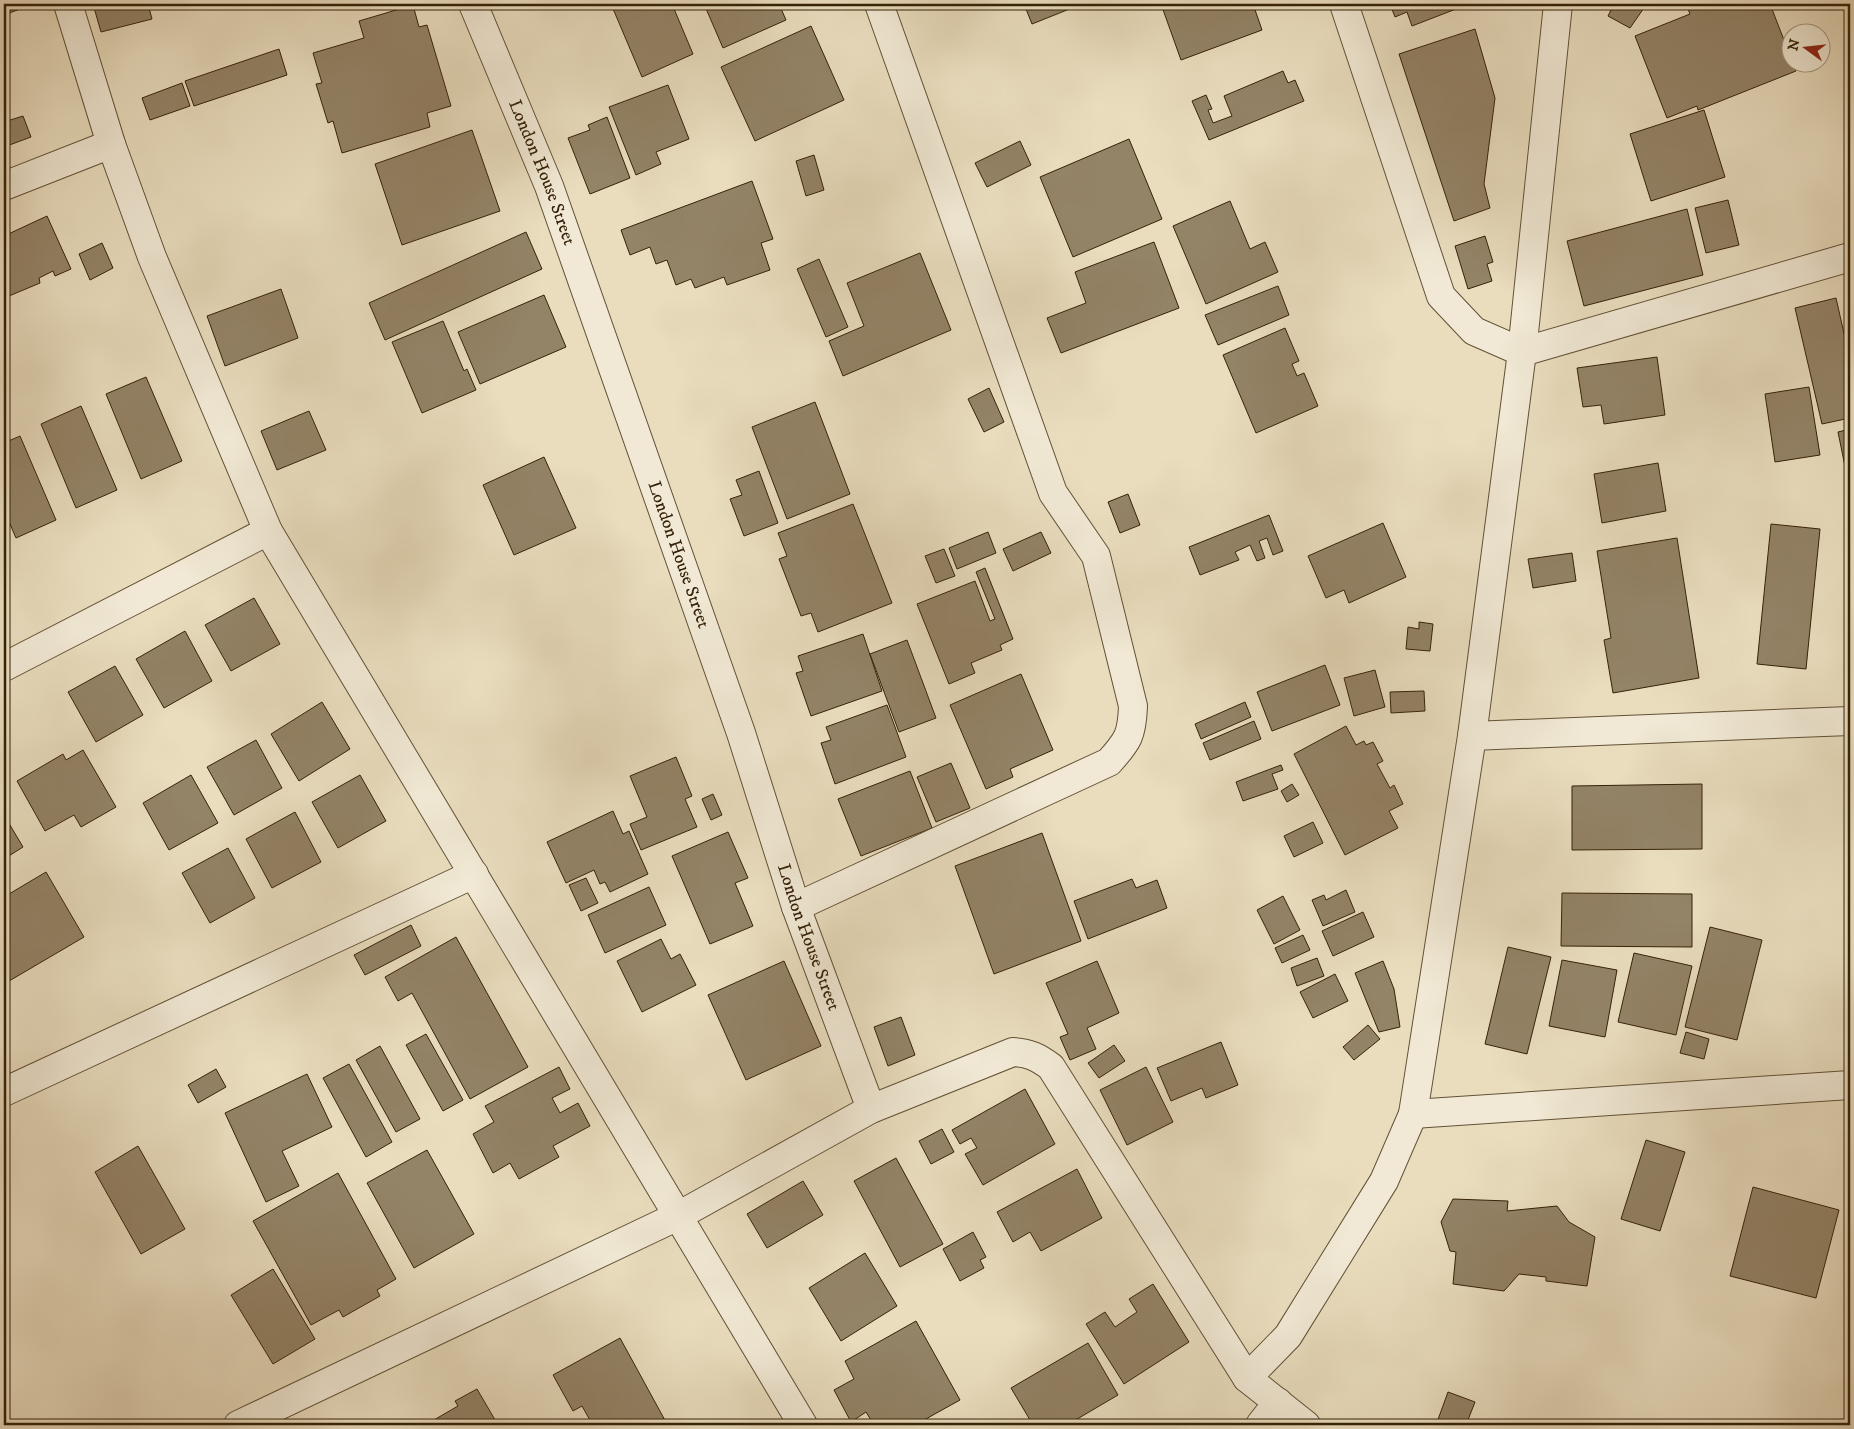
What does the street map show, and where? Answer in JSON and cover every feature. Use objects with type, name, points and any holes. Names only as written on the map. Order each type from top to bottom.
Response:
[{"type":"street","points":[[68,4],[111,144],[152,257],[268,531],[803,1425]]},
{"type":"street","name":"London House Street","points":[[473,4],[553,196],[741,733],[796,907],[871,1108]]},
{"type":"street","points":[[796,907],[1109,762],[1127,743],[1133,725],[1133,706],[1096,556],[1053,493],[879,4]]},
{"type":"street","points":[[1344,4],[1441,296],[1474,331],[1522,352],[1850,257]]},
{"type":"street","points":[[1247,1378],[1288,1336],[1384,1182],[1413,1114],[1472,736],[1522,352],[1558,4]]},
{"type":"street","points":[[4,186],[111,144]]},
{"type":"street","points":[[4,667],[268,531]]},
{"type":"street","points":[[1472,736],[1850,721]]},
{"type":"street","points":[[4,1092],[474,874]]},
{"type":"street","points":[[238,1425],[678,1216],[871,1108],[1013,1052],[1028,1053],[1040,1058],[1051,1067],[1247,1378],[1306,1425]]},
{"type":"street","points":[[1413,1114],[1850,1085]]},
{"type":"street","points":[[1260,1425],[1278,1402]]},
{"type":"building","points":[[4,4],[18,4],[20,9],[4,15]]},
{"type":"building","points":[[93,4],[148,4],[152,19],[101,32]]},
{"type":"building","points":[[611,4],[672,4],[693,54],[642,77]]},
{"type":"building","points":[[704,4],[779,4],[786,20],[723,48]]},
{"type":"building","points":[[1024,4],[1082,4],[1032,24]]},
{"type":"building","points":[[1161,4],[1253,4],[1262,30],[1181,60]]},
{"type":"building","points":[[1390,4],[1469,4],[1412,26],[1407,12],[1395,17]]},
{"type":"building","points":[[1614,4],[1649,4],[1646,5],[1630,28],[1608,16]]},
{"type":"building","points":[[1686,4],[1770,4],[1782,35],[1782,72],[1793,72],[1698,110],[1697,106],[1667,118],[1635,36],[1690,14]]},
{"type":"building","points":[[413,5],[419,27],[427,25],[451,106],[427,113],[430,127],[342,153],[333,121],[328,123],[316,84],[322,83],[313,53],[364,38],[359,21]]},
{"type":"building","points":[[811,26],[844,100],[755,141],[721,67]]},
{"type":"building","points":[[1475,29],[1495,98],[1484,184],[1490,208],[1454,221],[1399,54]]},
{"type":"building","points":[[279,49],[287,75],[194,106],[185,81]]},
{"type":"building","points":[[1283,71],[1288,83],[1295,80],[1304,101],[1209,140],[1192,101],[1206,95],[1212,109],[1208,110],[1213,123],[1232,116],[1224,96]]},
{"type":"building","points":[[182,83],[190,106],[150,120],[142,98]]},
{"type":"building","points":[[668,85],[689,139],[656,152],[661,164],[636,175],[609,107]]},
{"type":"building","points":[[1704,110],[1725,177],[1651,201],[1630,134]]},
{"type":"building","points":[[23,116],[31,137],[4,147],[4,122]]},
{"type":"building","points":[[607,117],[630,178],[590,194],[568,138],[590,130],[588,125]]},
{"type":"building","points":[[472,130],[500,211],[402,245],[375,164]]},
{"type":"building","points":[[1129,139],[1162,219],[1073,257],[1040,177]]},
{"type":"building","points":[[1020,141],[1031,165],[987,187],[975,163]]},
{"type":"building","points":[[814,155],[824,190],[806,196],[796,161]]},
{"type":"building","points":[[752,181],[773,239],[761,243],[770,270],[727,285],[724,277],[695,288],[691,279],[676,285],[667,260],[656,264],[650,247],[630,255],[621,230]]},
{"type":"building","points":[[1728,200],[1739,245],[1706,253],[1695,208]]},
{"type":"building","points":[[1230,201],[1250,249],[1265,242],[1278,272],[1206,304],[1173,226]]},
{"type":"building","points":[[1687,209],[1703,275],[1584,306],[1567,241]]},
{"type":"building","points":[[47,216],[71,269],[55,276],[53,271],[39,278],[40,283],[9,296],[8,293],[4,295],[4,236]]},
{"type":"building","points":[[526,232],[542,269],[385,340],[369,303]]},
{"type":"building","points":[[1485,236],[1493,262],[1487,264],[1492,281],[1468,289],[1455,246]]},
{"type":"building","points":[[1154,242],[1179,308],[1061,353],[1047,318],[1086,303],[1075,272]]},
{"type":"building","points":[[102,243],[113,268],[90,280],[79,254]]},
{"type":"building","points":[[920,253],[951,330],[843,376],[829,341],[864,326],[847,283]]},
{"type":"building","points":[[819,259],[848,327],[826,337],[797,269]]},
{"type":"building","points":[[1278,286],[1289,315],[1218,345],[1205,315]]},
{"type":"building","points":[[281,289],[298,338],[225,366],[207,316]]},
{"type":"building","points":[[544,295],[566,347],[480,384],[458,332]]},
{"type":"building","points":[[1836,298],[1850,360],[1850,418],[1822,424],[1795,308]]},
{"type":"building","points":[[443,321],[464,371],[467,369],[476,390],[422,413],[392,342]]},
{"type":"building","points":[[1285,328],[1299,361],[1292,364],[1297,376],[1304,373],[1318,406],[1256,433],[1223,355]]},
{"type":"building","points":[[1657,357],[1665,415],[1604,424],[1601,405],[1583,407],[1577,368]]},
{"type":"building","points":[[146,377],[182,461],[141,479],[106,394]]},
{"type":"building","points":[[1809,387],[1820,455],[1775,462],[1765,394]]},
{"type":"building","points":[[989,388],[1004,422],[984,432],[968,399]]},
{"type":"building","points":[[815,402],[850,494],[787,519],[752,427]]},
{"type":"building","points":[[81,406],[117,490],[76,508],[41,424]]},
{"type":"building","points":[[309,411],[326,450],[277,470],[261,431]]},
{"type":"building","points":[[1850,429],[1850,491],[1838,432]]},
{"type":"building","points":[[20,436],[56,520],[16,538],[4,510],[4,443]]},
{"type":"building","points":[[544,457],[576,528],[514,555],[483,485]]},
{"type":"building","points":[[1658,463],[1666,511],[1602,523],[1594,474]]},
{"type":"building","points":[[759,471],[778,523],[744,536],[730,499],[742,495],[736,480]]},
{"type":"building","points":[[1128,494],[1140,525],[1120,533],[1108,502]]},
{"type":"building","points":[[853,504],[892,603],[818,632],[811,613],[801,616],[779,559],[787,556],[778,533]]},
{"type":"building","points":[[1269,515],[1283,551],[1273,555],[1267,538],[1259,541],[1265,558],[1257,561],[1250,545],[1235,552],[1239,560],[1200,575],[1189,547]]},
{"type":"building","points":[[1383,523],[1406,577],[1349,603],[1344,590],[1326,598],[1308,556]]},
{"type":"building","points":[[1771,524],[1820,529],[1806,669],[1757,664]]},
{"type":"building","points":[[988,532],[996,553],[957,569],[949,548]]},
{"type":"building","points":[[1041,532],[1051,553],[1013,571],[1003,549]]},
{"type":"building","points":[[1677,538],[1699,678],[1613,693],[1604,640],[1611,638],[1597,551]]},
{"type":"building","points":[[944,549],[955,576],[936,583],[925,556]]},
{"type":"building","points":[[1572,553],[1576,581],[1533,588],[1528,559]]},
{"type":"building","points":[[985,568],[1013,639],[1000,645],[1002,650],[971,663],[975,673],[949,684],[917,604],[975,581],[990,621],[995,619],[976,572]]},
{"type":"building","points":[[254,598],[280,644],[231,671],[205,625]]},
{"type":"building","points":[[1419,622],[1433,624],[1430,651],[1406,649],[1408,627],[1419,629]]},
{"type":"building","points":[[185,631],[212,681],[164,708],[136,659]]},
{"type":"building","points":[[863,634],[882,691],[811,716],[796,673],[803,671],[798,656]]},
{"type":"building","points":[[907,640],[936,718],[899,732],[870,654]]},
{"type":"building","points":[[1325,665],[1340,705],[1272,731],[1257,692]]},
{"type":"building","points":[[115,666],[143,715],[96,742],[68,692]]},
{"type":"building","points":[[1375,670],[1385,707],[1354,716],[1344,678]]},
{"type":"building","points":[[1021,674],[1053,750],[1010,769],[1013,777],[986,789],[950,705]]},
{"type":"building","points":[[1424,691],[1425,711],[1391,713],[1390,692]]},
{"type":"building","points":[[322,702],[350,749],[299,781],[271,734]]},
{"type":"building","points":[[1245,702],[1251,717],[1201,739],[1195,724]]},
{"type":"building","points":[[887,705],[906,757],[835,784],[821,743],[831,740],[826,727]]},
{"type":"building","points":[[1254,721],[1261,739],[1210,760],[1203,743]]},
{"type":"building","points":[[1346,726],[1356,745],[1364,741],[1366,745],[1373,742],[1383,761],[1377,764],[1390,788],[1394,785],[1403,804],[1389,811],[1398,828],[1345,855],[1294,754]]},
{"type":"building","points":[[256,740],[282,788],[234,815],[207,767]]},
{"type":"building","points":[[83,750],[116,807],[81,827],[74,815],[45,831],[17,781],[63,754],[66,760]]},
{"type":"building","points":[[676,757],[692,796],[685,799],[697,827],[641,850],[630,824],[647,817],[630,776]]},
{"type":"building","points":[[951,763],[970,808],[936,822],[917,777]]},
{"type":"building","points":[[1281,765],[1283,770],[1272,774],[1278,789],[1243,801],[1236,782]]},
{"type":"building","points":[[910,771],[932,828],[861,856],[838,799]]},
{"type":"building","points":[[191,775],[218,823],[169,850],[143,803]]},
{"type":"building","points":[[360,775],[386,821],[338,848],[312,802]]},
{"type":"building","points":[[1292,784],[1299,795],[1287,802],[1281,791]]},
{"type":"building","points":[[1702,784],[1702,849],[1572,850],[1572,786]]},
{"type":"building","points":[[713,794],[722,815],[711,820],[702,799]]},
{"type":"building","points":[[613,811],[623,834],[629,831],[648,874],[610,892],[605,882],[600,884],[594,870],[566,883],[547,842]]},
{"type":"building","points":[[295,812],[321,862],[272,888],[246,839]]},
{"type":"building","points":[[4,815],[23,847],[4,859]]},
{"type":"building","points":[[1313,822],[1323,843],[1294,857],[1284,836]]},
{"type":"building","points":[[728,832],[748,878],[735,883],[753,926],[710,944],[672,856]]},
{"type":"building","points":[[1042,833],[1081,941],[994,974],[955,866]]},
{"type":"building","points":[[228,848],[255,898],[210,923],[182,873]]},
{"type":"building","points":[[46,872],[84,937],[4,984],[4,897]]},
{"type":"building","points":[[586,878],[598,903],[581,911],[569,885]]},
{"type":"building","points":[[1132,879],[1136,888],[1157,880],[1167,908],[1088,939],[1074,901]]},
{"type":"building","points":[[649,887],[666,925],[605,953],[588,915]]},
{"type":"building","points":[[1346,890],[1355,912],[1323,926],[1312,900],[1324,895],[1326,900]]},
{"type":"building","points":[[1562,893],[1692,894],[1692,947],[1561,946]]},
{"type":"building","points":[[1283,896],[1300,930],[1274,944],[1257,910]]},
{"type":"building","points":[[1363,912],[1374,937],[1333,956],[1322,931]]},
{"type":"building","points":[[411,925],[421,946],[365,975],[354,955]]},
{"type":"building","points":[[1710,927],[1762,940],[1737,1040],[1685,1027]]},
{"type":"building","points":[[1303,935],[1310,950],[1282,963],[1275,948]]},
{"type":"building","points":[[456,937],[528,1067],[470,1099],[412,993],[398,1001],[385,977]]},
{"type":"building","points":[[661,939],[671,959],[680,954],[696,985],[642,1012],[617,961]]},
{"type":"building","points":[[1508,947],[1551,957],[1527,1054],[1485,1044]]},
{"type":"building","points":[[1634,953],[1692,966],[1676,1035],[1618,1022]]},
{"type":"building","points":[[1317,958],[1324,976],[1297,986],[1291,968]]},
{"type":"building","points":[[1562,960],[1617,970],[1605,1037],[1549,1026]]},
{"type":"building","points":[[784,961],[821,1046],[746,1080],[708,995]]},
{"type":"building","points":[[1097,961],[1119,1013],[1087,1028],[1096,1049],[1070,1060],[1060,1037],[1068,1034],[1046,983]]},
{"type":"building","points":[[1383,961],[1394,989],[1400,1027],[1379,1032],[1355,973]]},
{"type":"building","points":[[1335,974],[1348,1001],[1313,1018],[1300,992]]},
{"type":"building","points":[[901,1017],[915,1055],[888,1066],[874,1027]]},
{"type":"building","points":[[1368,1025],[1380,1039],[1354,1060],[1343,1047]]},
{"type":"building","points":[[1686,1032],[1709,1039],[1704,1059],[1680,1053]]},
{"type":"building","points":[[426,1034],[463,1100],[443,1111],[406,1045]]},
{"type":"building","points":[[1221,1042],[1238,1085],[1206,1098],[1202,1088],[1171,1101],[1157,1068]]},
{"type":"building","points":[[1114,1045],[1125,1061],[1099,1078],[1088,1063]]},
{"type":"building","points":[[380,1046],[420,1119],[396,1132],[356,1060]]},
{"type":"building","points":[[349,1064],[392,1142],[366,1157],[323,1078]]},
{"type":"building","points":[[559,1067],[570,1089],[552,1098],[560,1113],[578,1103],[590,1126],[553,1146],[559,1157],[519,1179],[510,1163],[493,1173],[473,1134],[494,1122],[485,1106]]},
{"type":"building","points":[[1146,1067],[1173,1122],[1127,1145],[1100,1090]]},
{"type":"building","points":[[216,1069],[226,1087],[198,1103],[188,1085]]},
{"type":"building","points":[[307,1074],[332,1127],[282,1151],[299,1186],[266,1202],[225,1113]]},
{"type":"building","points":[[1025,1089],[1055,1144],[983,1185],[965,1154],[977,1148],[971,1138],[960,1144],[952,1130]]},
{"type":"building","points":[[942,1129],[954,1152],[931,1164],[919,1141]]},
{"type":"building","points":[[1646,1140],[1685,1152],[1660,1231],[1621,1219]]},
{"type":"building","points":[[138,1146],[185,1229],[141,1254],[95,1172]]},
{"type":"building","points":[[427,1150],[474,1234],[414,1268],[367,1183]]},
{"type":"building","points":[[896,1158],[943,1244],[900,1267],[854,1181]]},
{"type":"building","points":[[1077,1169],[1102,1218],[1041,1251],[1030,1232],[1013,1242],[997,1212]]},
{"type":"building","points":[[338,1173],[396,1279],[377,1290],[380,1296],[343,1317],[339,1310],[311,1325],[253,1221]]},
{"type":"building","points":[[803,1181],[823,1215],[767,1248],[747,1214]]},
{"type":"building","points":[[1753,1187],[1839,1210],[1816,1298],[1730,1276]]},
{"type":"building","points":[[1453,1199],[1508,1201],[1507,1211],[1557,1206],[1569,1222],[1595,1237],[1587,1286],[1546,1281],[1546,1277],[1519,1274],[1504,1291],[1453,1284],[1456,1252],[1450,1251],[1441,1222]]},
{"type":"building","points":[[973,1232],[986,1257],[980,1260],[984,1268],[960,1281],[943,1249]]},
{"type":"building","points":[[865,1253],[897,1306],[841,1341],[809,1288]]},
{"type":"building","points":[[273,1269],[315,1339],[273,1364],[231,1295]]},
{"type":"building","points":[[1153,1284],[1189,1342],[1124,1384],[1086,1324],[1105,1312],[1115,1327],[1137,1312],[1129,1299]]},
{"type":"building","points":[[916,1321],[960,1400],[915,1425],[874,1425],[866,1412],[851,1422],[834,1390],[854,1379],[845,1361]]},
{"type":"building","points":[[620,1338],[667,1424],[586,1425],[591,1422],[582,1406],[573,1411],[553,1375]]},
{"type":"building","points":[[1088,1343],[1118,1395],[1067,1425],[1033,1425],[1011,1388]]},
{"type":"building","points":[[477,1389],[498,1425],[414,1425],[424,1419],[427,1424],[458,1406],[455,1401]]},
{"type":"building","points":[[1448,1392],[1475,1402],[1466,1425],[1436,1425]]}]
